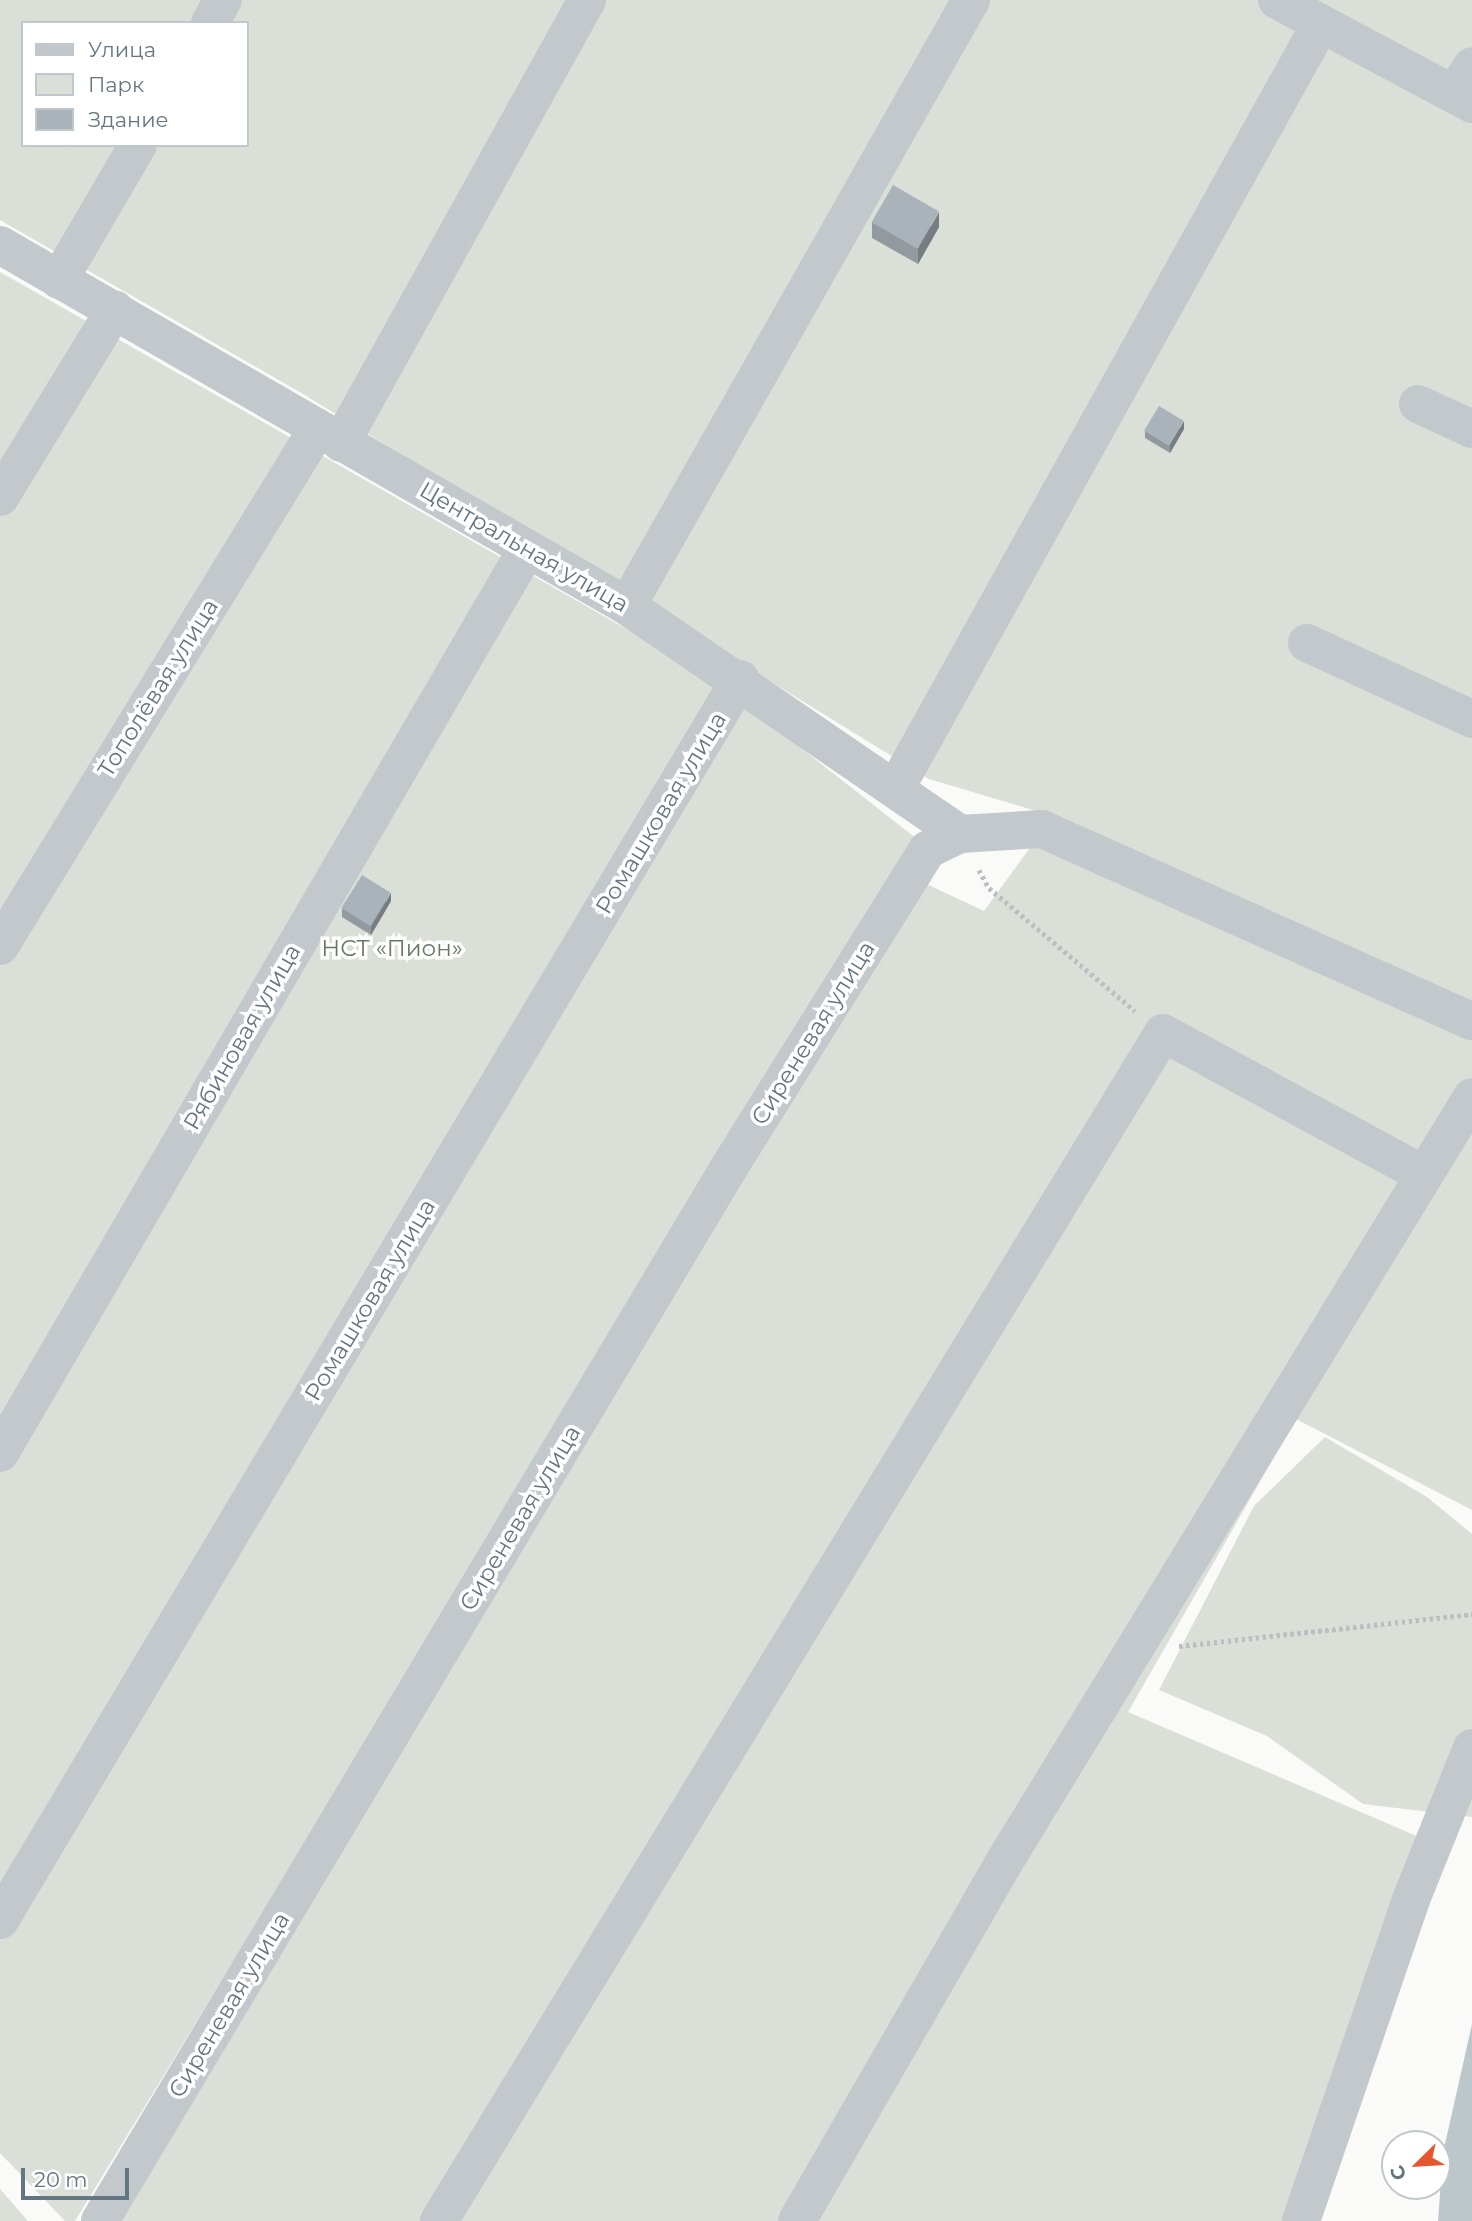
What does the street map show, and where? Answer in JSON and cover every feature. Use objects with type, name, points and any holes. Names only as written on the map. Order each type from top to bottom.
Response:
[{"type":"street","points":[[211,21],[223,0]]},
{"type":"street","name":"Тополёвая улица","points":[[0,946],[329,437],[587,0]]},
{"type":"street","points":[[627,606],[971,0]]},
{"type":"street","points":[[1277,0],[1320,25],[1466,88]]},
{"type":"street","points":[[897,786],[1320,25]]},
{"type":"street","points":[[59,279],[137,147]]},
{"type":"street","name":"Центральная улица","points":[[0,246],[115,309],[329,437],[627,606],[897,786],[960,834]]},
{"type":"street","points":[[0,497],[115,309]]},
{"type":"street","points":[[1418,404],[1472,429]]},
{"type":"street","name":"Рябиновая улица","points":[[0,1453],[527,548]]},
{"type":"street","points":[[1307,643],[1472,719]]},
{"type":"street","name":"Ромашковая улица","points":[[0,1920],[740,679]]},
{"type":"street","points":[[960,834],[1042,829],[1472,1021]]},
{"type":"street","name":"Сиреневая улица","points":[[100,2221],[728,1169],[927,850],[960,834]]},
{"type":"street","points":[[439,2221],[1163,1033],[1424,1175]]},
{"type":"street","points":[[797,2221],[1133,1651],[1472,1097]]},
{"type":"street","points":[[1301,2221],[1410,1902],[1472,1748]]},
{"type":"path","points":[[960,834],[989,888],[1163,1033]]},
{"type":"path","points":[[1133,1651],[1472,1614]]},
{"type":"green space","points":[[0,0],[1472,0],[1472,1510],[1296,1419],[1128,1712],[1426,1840],[1296,2221],[122,2221],[920,881],[984,911],[1053,816],[929,779],[303,394],[0,220]]},
{"type":"green space","name":"НСТ «Пион»","points":[[0,272],[709,676],[917,839],[75,2221],[65,2221],[0,2153]]},
{"type":"green space","points":[[1325,1437],[1427,1497],[1472,1534],[1472,1817],[1363,1804],[1267,1736],[1159,1690],[1254,1506]]},
{"type":"green space","points":[[0,2189],[28,2221],[0,2221]]},
{"type":"shaded area","points":[[1472,2024],[1472,2221],[1438,2221],[1440,2200],[1451,2200],[1451,2130],[1448,2130]]},
{"type":"building","points":[[893,185],[939,212],[917,249],[872,222]]},
{"type":"building","points":[[1159,406],[1184,421],[1169,446],[1144,431]]},
{"type":"building","points":[[362,875],[391,893],[370,926],[341,908]]}]
